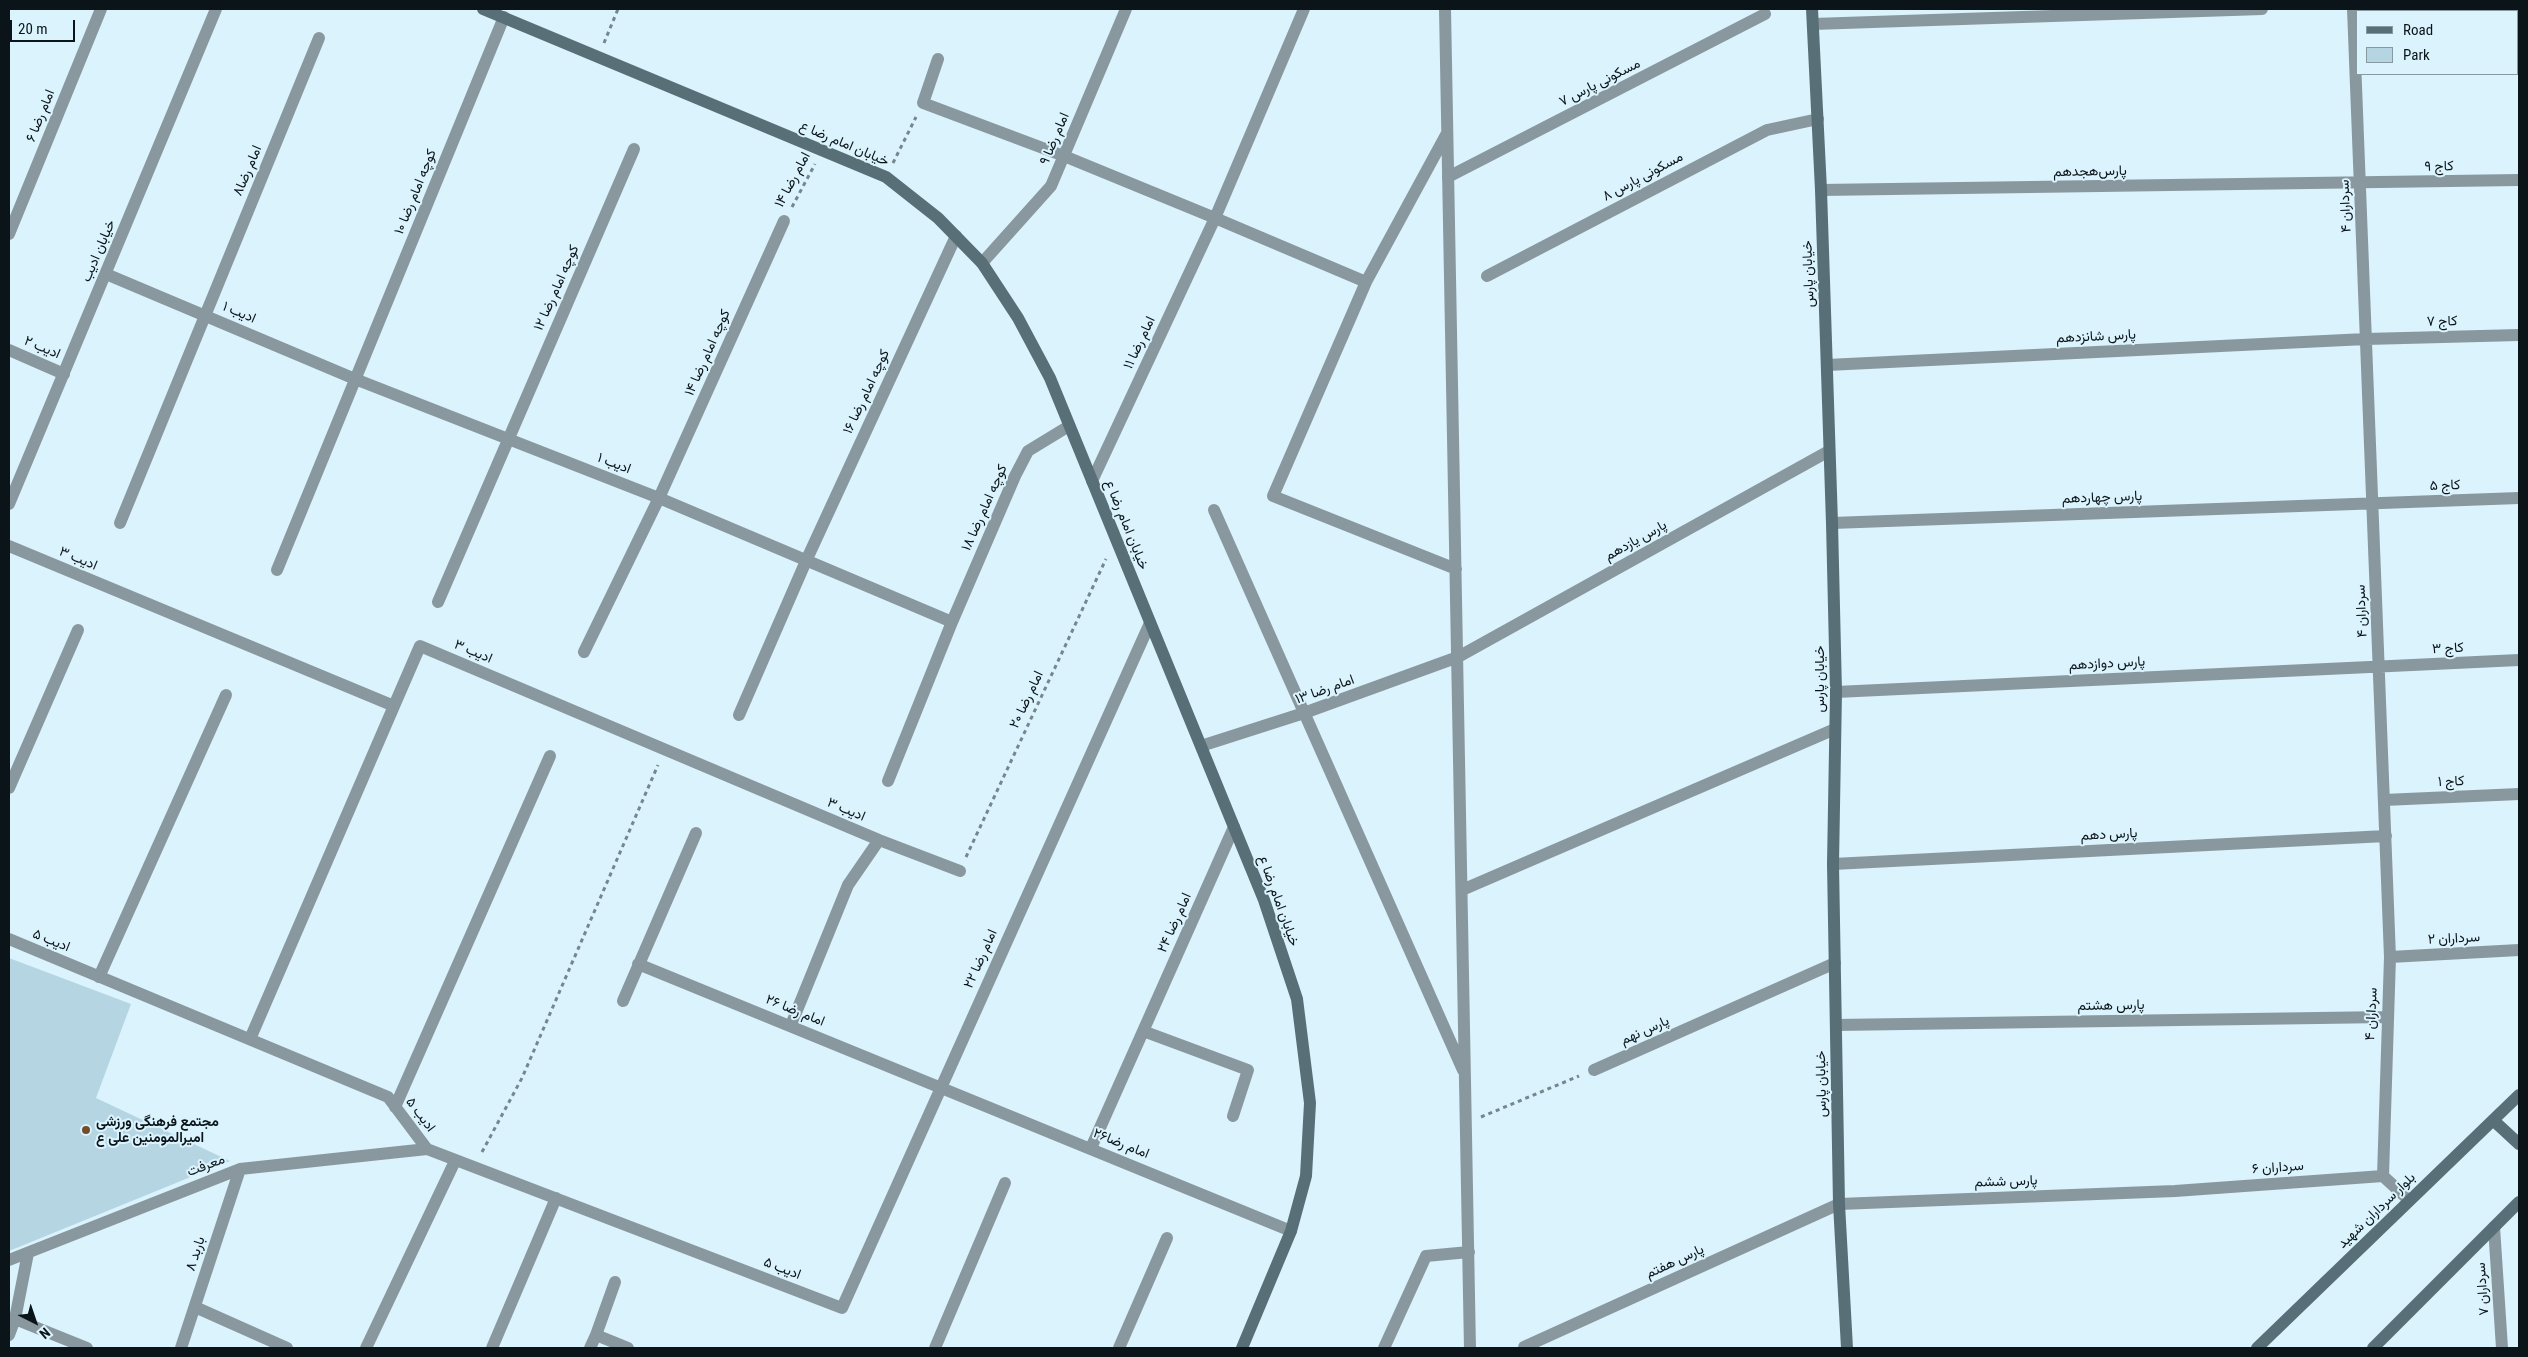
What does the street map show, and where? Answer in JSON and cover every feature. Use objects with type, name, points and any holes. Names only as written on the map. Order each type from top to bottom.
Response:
[{"type":"main road","name":"خیابان امام رضا ع","points":[[483,9],[886,177],[938,218],[982,262],[1018,318],[1045,369],[1116,538],[1264,900],[1297,999],[1310,1104],[1306,1176],[1291,1231],[1242,1348]]},
{"type":"main road","name":"خیابان پارس","points":[[1812,9],[1821,190],[1832,524],[1836,692],[1833,864],[1839,1204],[1847,1348]]},
{"type":"main road","name":"بلوار سرداران شهید","points":[[2257,1348],[2519,1095]]},
{"type":"main road","points":[[2493,1120],[2519,1144]]},
{"type":"main road","points":[[2373,1348],[2519,1202]]},
{"type":"street","name":"امام رضا ۶","points":[[9,234],[101,9]]},
{"type":"street","name":"خیابان ادیب","points":[[9,504],[216,9]]},
{"type":"street","name":"امام رضا ۹","points":[[982,262],[1051,186],[1126,9]]},
{"type":"street","name":"امام رضا ۱۱","points":[[1092,481],[1215,218],[1304,9]]},
{"type":"street","points":[[1445,9],[1470,1348]]},
{"type":"street","points":[[1813,24],[2262,9]]},
{"type":"street","name":"سرداران ۴","points":[[2353,9],[2390,958],[2383,1176]]},
{"type":"street","name":"مسکونی ‌پارس ۷","points":[[1448,177],[1765,14]]},
{"type":"street","name":"کوچه امام رضا ۱۰","points":[[277,570],[504,17]]},
{"type":"street","name":"امام رضا۸","points":[[120,523],[204,314],[319,38]]},
{"type":"street","points":[[938,59],[923,103],[1064,156],[1366,282]]},
{"type":"street","name":"مسکونی پارس ۸","points":[[1487,276],[1766,130],[1818,119]]},
{"type":"street","points":[[1448,132],[1366,282],[1273,496],[1456,569]]},
{"type":"street","name":"کوچه امام رضا ۱۲","points":[[438,602],[634,150]]},
{"type":"street","name":"کاج ۹","points":[[2360,183],[2519,180]]},
{"type":"street","name":"پارس‌‌هجدهم","points":[[1821,190],[2360,183]]},
{"type":"street","name":"کوچه امام رضا ۱۴","points":[[584,652],[659,498],[784,221]]},
{"type":"street","name":"کوچه امام رضا ۱۶","points":[[740,715],[806,561],[956,236]]},
{"type":"street","name":"ادیب ۱","points":[[106,274],[355,379],[659,498],[952,622]]},
{"type":"street","name":"کاج ۷","points":[[2366,339],[2519,335]]},
{"type":"street","name":"پارس‌‌ شانزدهم","points":[[1827,365],[2366,339]]},
{"type":"street","name":"ادیب ۲","points":[[9,350],[64,374]]},
{"type":"street","name":"کوچه امام رضا ۱۸","points":[[952,622],[1015,476],[1028,451],[1069,426]]},
{"type":"street","name":"پارس‌‌ یازدهم","points":[[1458,657],[1829,451]]},
{"type":"street","name":"کاج ۵","points":[[2373,503],[2519,498]]},
{"type":"street","name":"پارس‌‌ چهاردهم","points":[[1832,524],[2373,503]]},
{"type":"street","points":[[1214,510],[1465,1076]]},
{"type":"street","name":"ادیب ۳","points":[[9,546],[394,706],[420,646],[879,840],[960,872]]},
{"type":"street","points":[[888,781],[952,622]]},
{"type":"street","name":"امام رضا ۲۲","points":[[842,1308],[940,1086],[1150,623]]},
{"type":"street","points":[[9,788],[78,630]]},
{"type":"street","name":"امام رضا ۱۳","points":[[1201,746],[1304,713],[1458,657]]},
{"type":"street","name":"کاج ۳","points":[[2379,667],[2519,660]]},
{"type":"street","name":"پارس‌‌ دوازدهم","points":[[1836,692],[2379,667]]},
{"type":"street","points":[[99,977],[226,695]]},
{"type":"street","points":[[250,1040],[394,706]]},
{"type":"street","points":[[1462,890],[1835,729]]},
{"type":"street","points":[[395,1107],[550,756]]},
{"type":"street","name":"کاج ۱","points":[[2384,800],[2519,794]]},
{"type":"street","name":"امام رضا ۲۴","points":[[1091,1148],[1234,827]]},
{"type":"street","points":[[623,1001],[696,833]]},
{"type":"street","name":"پارس‌‌ دهم","points":[[1833,864],[2386,836]]},
{"type":"street","points":[[791,1025],[848,885],[879,840]]},
{"type":"street","name":"ادیب ۵","points":[[9,940],[388,1097],[427,1148],[455,1161],[842,1308]]},
{"type":"street","name":"سرداران ۲","points":[[2390,958],[2519,950]]},
{"type":"street","name":"پارس‌‌ نهم","points":[[1594,1070],[1835,963]]},
{"type":"street","name":"امام رضا ۲۶","points":[[638,964],[940,1086]]},
{"type":"street","name":"پارس‌‌ هشتم","points":[[1836,1025],[2387,1017]]},
{"type":"street","points":[[1144,1031],[1248,1070],[1233,1116]]},
{"type":"street","name":"امام رضا۲۶","points":[[940,1086],[1291,1231]]},
{"type":"street","name":"معرفت","points":[[9,1260],[240,1169],[427,1148]]},
{"type":"street","points":[[366,1348],[455,1161]]},
{"type":"street","name":"باربد ۸","points":[[181,1348],[240,1169]]},
{"type":"street","points":[[2383,1176],[2409,1200]]},
{"type":"street","name":"سرداران ۶","points":[[2175,1191],[2383,1176]]},
{"type":"street","points":[[935,1348],[1005,1183]]},
{"type":"street","name":"پارس‌‌ ششم","points":[[1839,1204],[2175,1191]]},
{"type":"street","points":[[492,1348],[556,1198]]},
{"type":"street","name":"پارس‌‌ هفتم","points":[[1524,1347],[1839,1204]]},
{"type":"street","name":"سرداران ۷","points":[[2494,1227],[2502,1348]]},
{"type":"street","points":[[1119,1348],[1167,1238]]},
{"type":"street","points":[[9,1334],[15,1319],[28,1252]]},
{"type":"street","points":[[1384,1348],[1426,1256],[1469,1252]]},
{"type":"street","points":[[590,1348],[615,1282]]},
{"type":"street","points":[[195,1306],[287,1348]]},
{"type":"street","points":[[15,1319],[87,1348]]},
{"type":"street","points":[[596,1335],[628,1348]]},
{"type":"path","points":[[598,57],[618,9]]},
{"type":"path","points":[[886,177],[923,103]]},
{"type":"path","name":"امام رضا ۱۴","points":[[784,221],[822,150]]},
{"type":"path","name":"امام رضا ۲۰","points":[[960,872],[1116,538]]},
{"type":"path","points":[[455,1161],[483,1152],[522,1078],[665,750]]},
{"type":"path","points":[[1466,1123],[1594,1070]]},
{"type":"green space","name":"مجتمع فرهنگی ورزشی امیرالمومنین علی ‌ع","points":[[9,958],[131,1004],[96,1098],[230,1161],[9,1251]]},
{"type":"place","name":"مجتمع فرهنگی ورزشی امیرالمومنین علی ‌ع","points":[[86,1130]]}]
